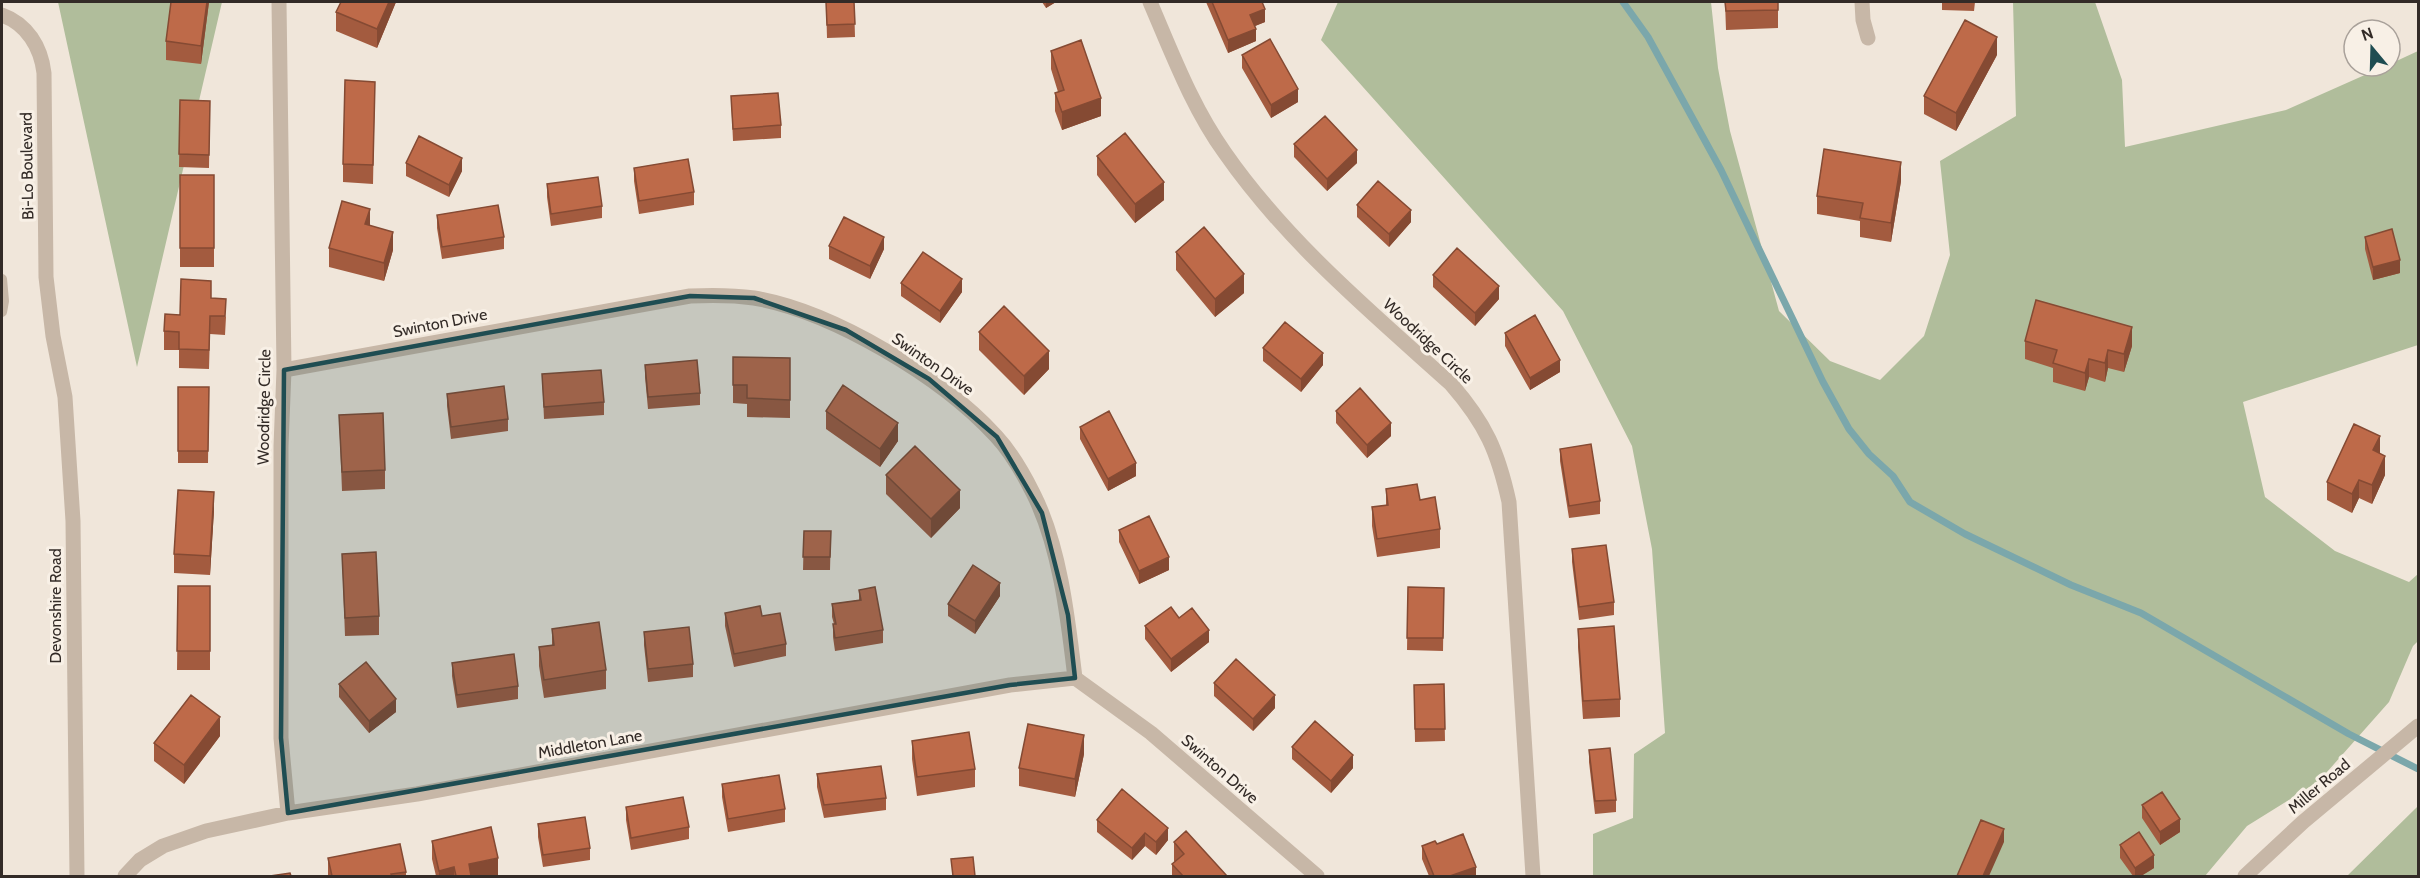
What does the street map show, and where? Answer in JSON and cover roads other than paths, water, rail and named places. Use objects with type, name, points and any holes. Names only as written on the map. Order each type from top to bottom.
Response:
[{"type":"street","name":"Woodridge Circle","points":[[279,2],[284,370],[281,446],[281,738],[288,813]]},
{"type":"street","name":"Woodridge Circle","points":[[1150,2],[1194,101],[1224,151],[1257,196],[1322,267],[1451,384],[1469,405],[1494,448],[1501,466],[1509,502],[1533,876]]},
{"type":"street","points":[[1862,2],[1863,20],[1868,38]]},
{"type":"street","name":"Bi-Lo Boulevard","points":[[2,15],[16,22],[34,41],[43,62],[46,277],[53,336]]},
{"type":"street","name":"Swinton Drive","points":[[284,370],[690,296],[722,295],[754,298],[816,316],[877,346],[929,378],[982,422],[1012,456],[1033,492],[1050,535],[1068,615],[1075,678],[1151,733],[1317,876]]},
{"type":"street","name":"Devonshire Road","points":[[53,336],[65,397],[73,521],[77,876]]},
{"type":"street","name":"Middleton Lane","points":[[125,876],[140,860],[184,837],[288,813],[417,794],[1010,685],[1075,678]]},
{"type":"street","name":"Miller Road","points":[[2245,876],[2303,822],[2418,726]]},
{"type":"lane","points":[[2,279],[4,301],[2,312]]},
{"type":"waterway","points":[[1623,2],[1648,37],[1721,170],[1823,382],[1849,429],[1869,454],[1893,476],[1910,502],[1965,534],[2071,585],[2141,613],[2349,734],[2418,769]]}]
